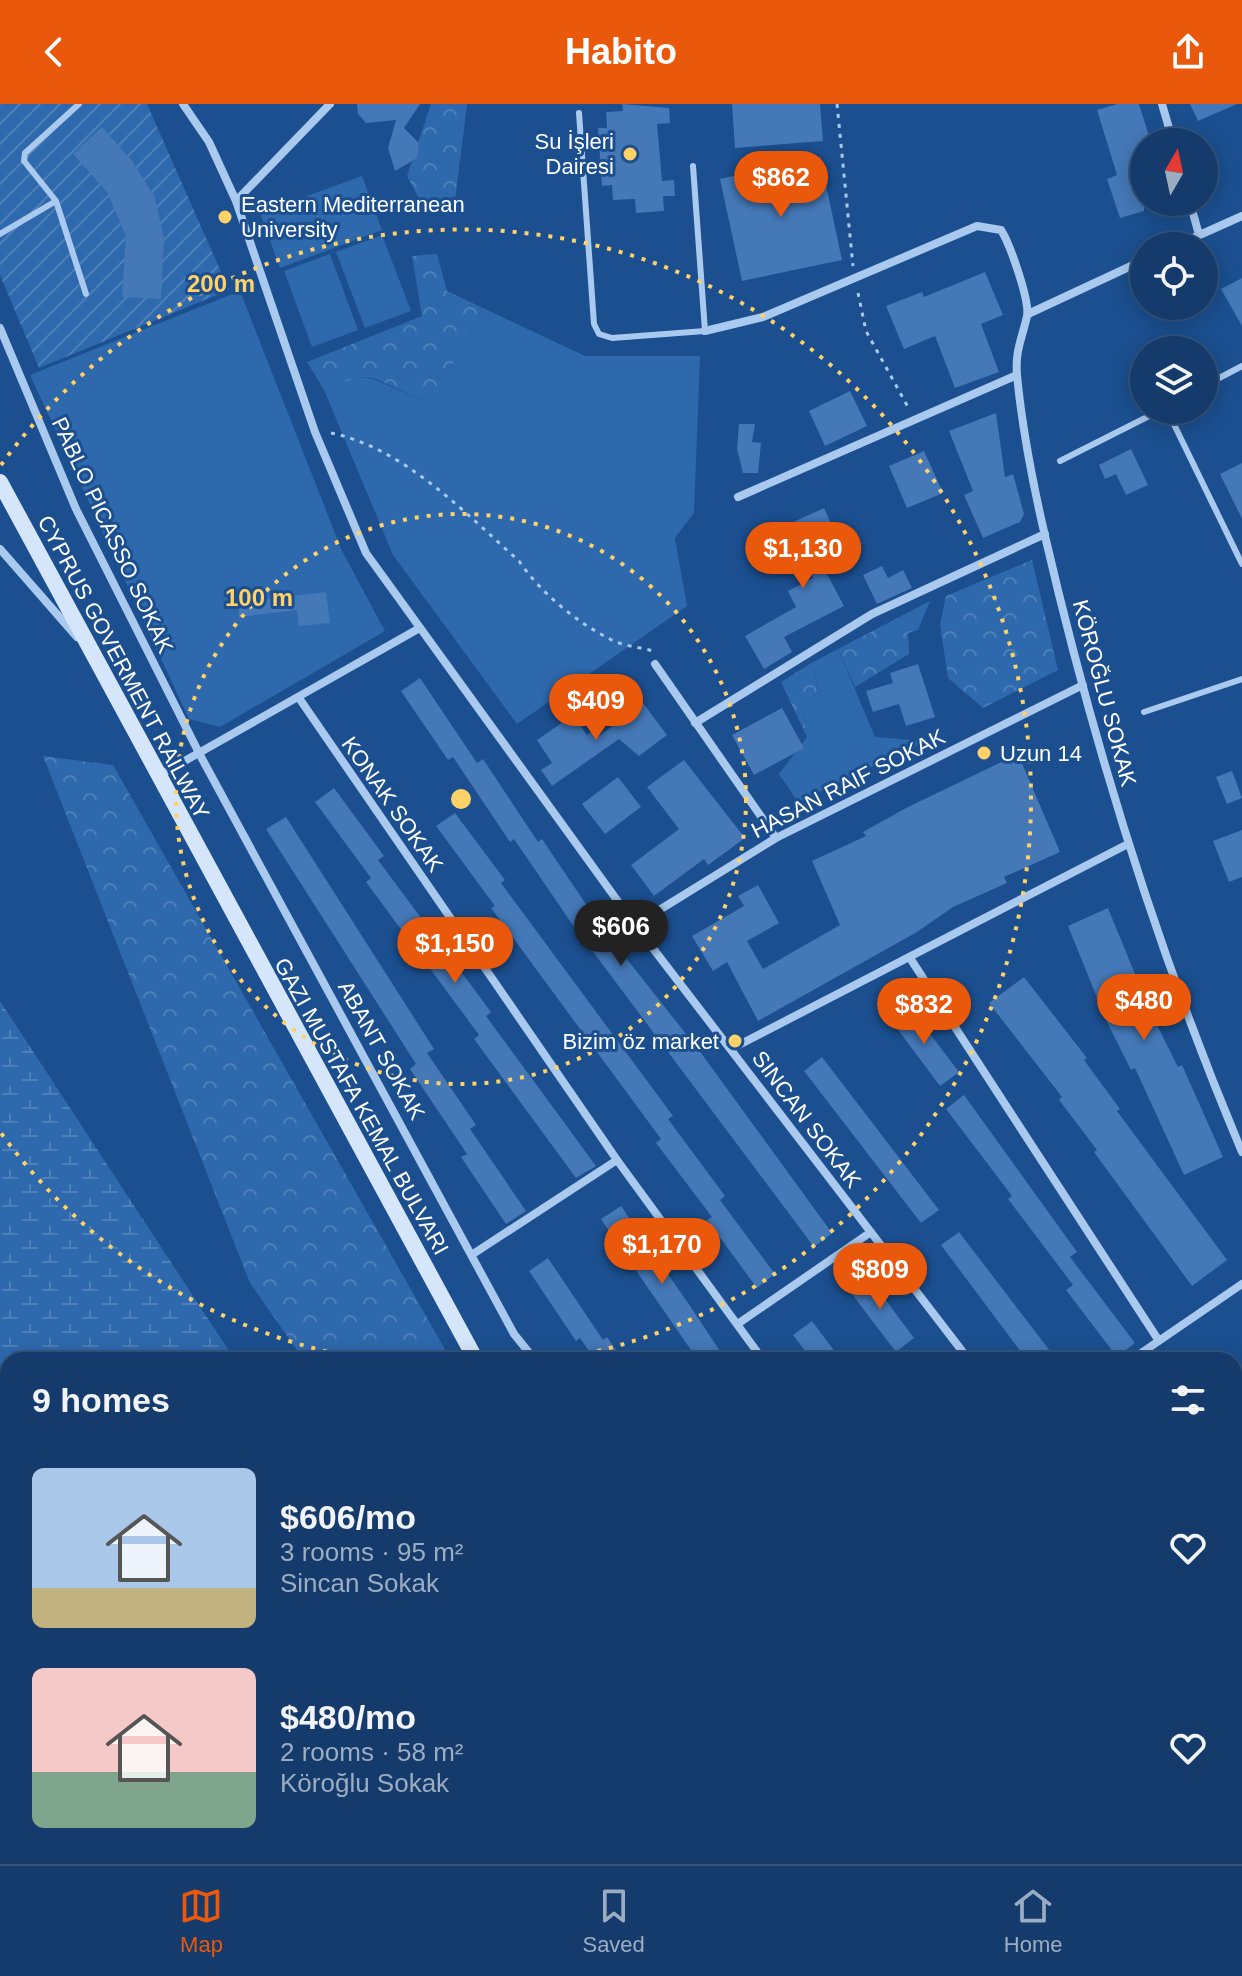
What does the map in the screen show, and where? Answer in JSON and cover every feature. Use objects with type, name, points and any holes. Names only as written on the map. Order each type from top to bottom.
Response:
[{"type":"main road","name":"CYPRUS GOVERMENT RAILWAY","points":[[0,482],[99,661],[209,873],[370,1160],[472,1352]]},
{"type":"street","name":"SINCAN SOKAK","points":[[183,104],[209,142],[236,201],[315,432],[366,553],[635,925],[963,1352]]},
{"type":"street","points":[[236,201],[330,104]]},
{"type":"street","points":[[1162,104],[1169,128]]},
{"type":"street","points":[[1206,232],[1242,216]]},
{"type":"street","points":[[705,331],[763,317],[977,226],[1001,230],[1008,242],[1028,314],[1130,267]]},
{"type":"street","name":"KÖROĞLU SOKAK","points":[[1028,314],[1017,342],[1017,375],[1045,534],[1083,685],[1126,845],[1209,1074],[1242,1152]]},
{"type":"street","name":"PABLO PICASSO SOKAK","points":[[0,328],[76,509],[200,755]]},
{"type":"street","points":[[738,497],[1017,375]]},
{"type":"street","points":[[695,723],[872,614],[1045,534]]},
{"type":"street","points":[[0,549],[99,661]]},
{"type":"street","points":[[158,777],[418,629]]},
{"type":"street","points":[[655,664],[776,838]]},
{"type":"street","name":"HASAN RAIF SOKAK","points":[[635,925],[776,838],[1083,685]]},
{"type":"street","name":"KONAK SOKAK","points":[[299,698],[617,1160],[758,1352]]},
{"type":"street","name":"ABANT SOKAK","points":[[200,755],[514,1334],[529,1352]]},
{"type":"street","points":[[731,1049],[1126,845]]},
{"type":"street","points":[[910,958],[1159,1341]]},
{"type":"street","points":[[473,1254],[617,1160]]},
{"type":"street","points":[[739,1323],[871,1232]]},
{"type":"street","points":[[1143,1352],[1242,1284]]},
{"type":"lane","points":[[79,104],[25,153],[27,168],[56,201],[86,294]]},
{"type":"lane","points":[[579,113],[594,324],[599,334],[612,338],[705,331],[693,166]]},
{"type":"lane","points":[[0,234],[56,201]]},
{"type":"lane","points":[[1218,379],[1242,366]]},
{"type":"lane","points":[[1060,461],[1133,424]]},
{"type":"lane","points":[[1174,424],[1242,564]]},
{"type":"lane","points":[[1144,712],[1242,679]]},
{"type":"path","points":[[315,432],[358,439],[397,459],[519,561],[534,583],[583,621],[612,641],[669,655],[655,664]]},
{"type":"green space","points":[[0,104],[147,104],[229,290],[39,368],[0,275]]},
{"type":"green space","points":[[431,104],[467,104],[455,200],[425,210],[407,176]]},
{"type":"green space","points":[[362,176],[382,230],[280,268],[260,213]]},
{"type":"green space","points":[[382,235],[411,311],[365,328],[336,252]]},
{"type":"green space","points":[[330,254],[358,330],[312,347],[284,271]]},
{"type":"green space","points":[[437,254],[447,291],[483,308],[432,404],[373,378],[358,377],[324,390],[307,362],[422,316],[412,256]]},
{"type":"green space","points":[[240,291],[342,551],[385,631],[220,727],[189,719],[30,375]]},
{"type":"green space","points":[[483,308],[585,356],[700,356],[694,513],[675,538],[687,606],[517,724],[393,555],[324,390],[358,377],[373,379],[432,404]]},
{"type":"green space","points":[[1032,560],[1058,670],[983,708],[948,678],[940,625],[946,596]]},
{"type":"green space","points":[[930,601],[918,630],[908,633],[909,654],[855,687],[838,649]]},
{"type":"green space","points":[[838,649],[875,737],[926,741],[798,802],[779,774],[807,737],[802,707],[818,693],[813,662]]},
{"type":"green space","points":[[813,662],[818,693],[802,707],[807,737],[781,682]]},
{"type":"green space","points":[[43,756],[113,765],[446,1352],[298,1352],[250,1283]]},
{"type":"green space","points":[[0,1001],[230,1352],[0,1352]]},
{"type":"building","points":[[357,104],[420,104],[404,128],[419,143],[417,158],[395,171],[388,148],[396,120],[366,123],[358,114]]},
{"type":"building","name":"Su İşleri Dairesi","points":[[622,104],[669,108],[670,123],[657,124],[662,181],[674,180],[675,196],[663,196],[664,211],[636,213],[635,199],[613,200],[612,185],[602,186],[598,128],[607,128],[606,112],[623,111]]},
{"type":"building","points":[[732,104],[820,104],[823,141],[735,148]]},
{"type":"building","points":[[1117,104],[1139,104],[1147,128],[1130,128],[1130,215],[1120,218],[1107,179],[1117,175],[1097,110]]},
{"type":"building","points":[[1190,104],[1237,104],[1198,121]]},
{"type":"building","points":[[102,127],[133,162],[155,198],[164,238],[161,299],[122,297],[126,236],[107,192],[73,154]]},
{"type":"building","points":[[820,157],[842,260],[742,281],[720,179]]},
{"type":"building","points":[[985,272],[1003,315],[981,324],[999,372],[955,388],[935,336],[904,349],[886,306],[922,292],[924,297]]},
{"type":"building","points":[[1242,278],[1242,326],[1221,289]]},
{"type":"building","points":[[850,391],[867,426],[825,446],[809,411]]},
{"type":"building","points":[[996,413],[1005,477],[1013,474],[1024,514],[1020,522],[983,538],[964,495],[973,491],[949,431]]},
{"type":"building","points":[[739,424],[755,424],[752,442],[761,443],[758,473],[743,473],[737,449]]},
{"type":"building","points":[[1131,449],[1148,485],[1126,495],[1116,474],[1105,479],[1099,465]]},
{"type":"building","points":[[924,451],[943,493],[907,508],[889,466]]},
{"type":"building","points":[[1242,463],[1242,519],[1220,474]]},
{"type":"building","points":[[824,508],[843,550],[820,561],[844,606],[784,637],[792,652],[764,669],[745,636],[796,607],[788,591],[813,578],[789,524]]},
{"type":"building","points":[[882,566],[888,578],[903,570],[912,588],[877,604],[863,575]]},
{"type":"building","points":[[326,592],[330,623],[299,626],[297,610],[239,617],[238,602]]},
{"type":"building","points":[[918,664],[935,717],[906,726],[899,704],[873,712],[866,691],[893,683],[890,673]]},
{"type":"building","points":[[420,678],[477,763],[483,759],[538,842],[542,839],[600,925],[701,1053],[832,1233],[814,1247],[570,921],[514,839],[510,842],[453,757],[448,760],[401,691]]},
{"type":"building","points":[[643,703],[667,735],[639,756],[619,739],[552,786],[541,770],[552,763],[537,740],[573,715],[587,735],[593,730],[598,737]]},
{"type":"building","points":[[782,708],[804,748],[754,775],[732,735]]},
{"type":"building","points":[[1018,754],[1060,852],[1004,877],[1007,883],[953,907],[917,932],[758,1021],[727,962],[713,971],[692,936],[744,906],[738,896],[758,885],[779,923],[747,941],[763,969],[840,925],[812,861],[866,836],[863,832],[906,808]]},
{"type":"building","points":[[684,760],[745,838],[708,865],[704,859],[654,896],[631,865],[679,829],[647,787]]},
{"type":"building","points":[[1232,771],[1242,798],[1227,804],[1216,777]]},
{"type":"building","points":[[618,777],[641,807],[605,834],[582,804]]},
{"type":"building","points":[[334,788],[384,856],[378,860],[491,1012],[486,1016],[596,1166],[576,1178],[474,1039],[479,1035],[366,882],[371,878],[315,802]]},
{"type":"building","points":[[455,813],[505,880],[501,883],[673,1116],[668,1119],[725,1196],[720,1200],[775,1274],[757,1288],[707,1220],[712,1217],[656,1143],[661,1139],[491,908],[495,906],[436,826]]},
{"type":"building","points":[[286,817],[434,1049],[427,1053],[476,1125],[470,1129],[526,1211],[506,1224],[461,1157],[467,1154],[410,1069],[416,1064],[266,829]]},
{"type":"building","points":[[1242,830],[1242,877],[1229,882],[1213,841]]},
{"type":"building","points":[[1108,908],[1151,1013],[1178,1067],[1182,1065],[1223,1157],[1184,1175],[1135,1068],[1131,1070],[1106,1020],[1068,926]]},
{"type":"building","points":[[1024,977],[1087,1058],[1084,1060],[1120,1109],[1117,1111],[1227,1260],[1192,1286],[1094,1152],[1097,1150],[1059,1100],[1062,1097],[989,1003]]},
{"type":"building","points":[[908,1005],[959,1072],[940,1086],[890,1019]]},
{"type":"building","points":[[822,1057],[939,1210],[921,1223],[804,1071]]},
{"type":"building","points":[[964,1095],[1077,1252],[1070,1257],[1135,1343],[1123,1352],[1113,1352],[1066,1290],[1073,1285],[1008,1199],[1012,1196],[946,1109]]},
{"type":"building","points":[[621,1206],[721,1352],[692,1352],[601,1219]]},
{"type":"building","points":[[959,1232],[1051,1352],[1021,1352],[941,1245]]},
{"type":"building","points":[[548,1258],[603,1340],[607,1337],[617,1352],[590,1352],[580,1338],[576,1341],[529,1271]]},
{"type":"building","points":[[864,1271],[914,1338],[896,1352],[845,1285]]},
{"type":"building","points":[[812,1321],[835,1352],[806,1352],[793,1335]]},
{"type":"place","name":"Su İşleri Dairesi","points":[[630,154]]},
{"type":"place","name":"Eastern Mediterranean University","points":[[225,217]]},
{"type":"place","name":"Uzun 14","points":[[984,753]]},
{"type":"place","name":"Bizim öz market","points":[[735,1041]]}]
